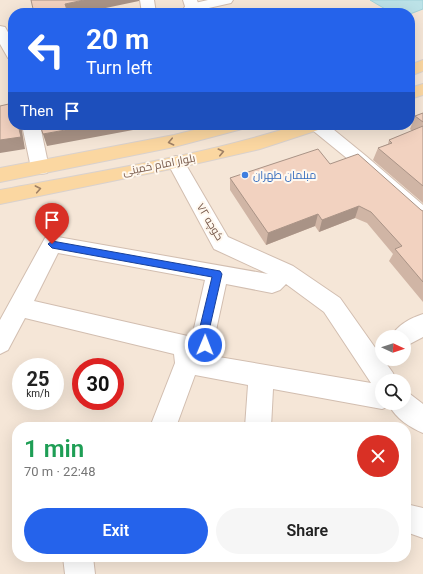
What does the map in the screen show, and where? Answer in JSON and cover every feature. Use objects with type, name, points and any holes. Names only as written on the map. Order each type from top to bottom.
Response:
[{"type":"main road","name":"بلوار امام خمینی","points":[[0,175],[174,141],[217,130]]},
{"type":"main road","name":"بلوار امام خمینی","points":[[0,197],[176,162],[260,143],[300,130]]},
{"type":"street","points":[[192,7],[226,0]]},
{"type":"street","points":[[0,30],[8,45]]},
{"type":"street","points":[[32,130],[40,168]]},
{"type":"street","points":[[322,130],[360,160],[423,216]]},
{"type":"street","name":"کوچه ۷۲","points":[[176,162],[221,243],[285,272],[332,305],[375,354]]},
{"type":"street","points":[[0,343],[52,244],[272,284],[285,272]]},
{"type":"street","points":[[166,422],[198,365],[203,335],[217,274]]},
{"type":"street","points":[[19,307],[186,346],[198,365],[375,396]]},
{"type":"street","points":[[411,332],[423,324]]},
{"type":"street","points":[[258,422],[261,376]]},
{"type":"street","points":[[410,410],[423,420]]},
{"type":"street","points":[[411,519],[423,523]]},
{"type":"street","points":[[79,562],[80,574]]},
{"type":"shaded area","points":[[0,0],[423,0],[423,574],[0,574]]},
{"type":"water","points":[[370,0],[423,0],[423,9],[415,12],[415,8],[384,8]]},
{"type":"building","points":[[31,0],[84,0],[65,4],[66,8],[33,8]]},
{"type":"building","points":[[8,104],[8,130],[19,130],[21,137],[0,140],[0,106]]},
{"type":"building","points":[[423,113],[423,122],[415,116]]},
{"type":"building","points":[[423,126],[423,186],[378,148],[392,143],[389,140]]},
{"type":"building","points":[[42,130],[65,130],[43,134]]},
{"type":"building","points":[[318,149],[330,164],[358,154],[423,211],[423,282],[395,249],[402,246],[371,212],[359,206],[322,220],[318,214],[268,233],[230,178]]},
{"type":"place","name":"مبلمان طهران","points":[[245,175]]},
{"type":"route","points":[[52,244],[217,274],[203,335],[205,345]]}]
